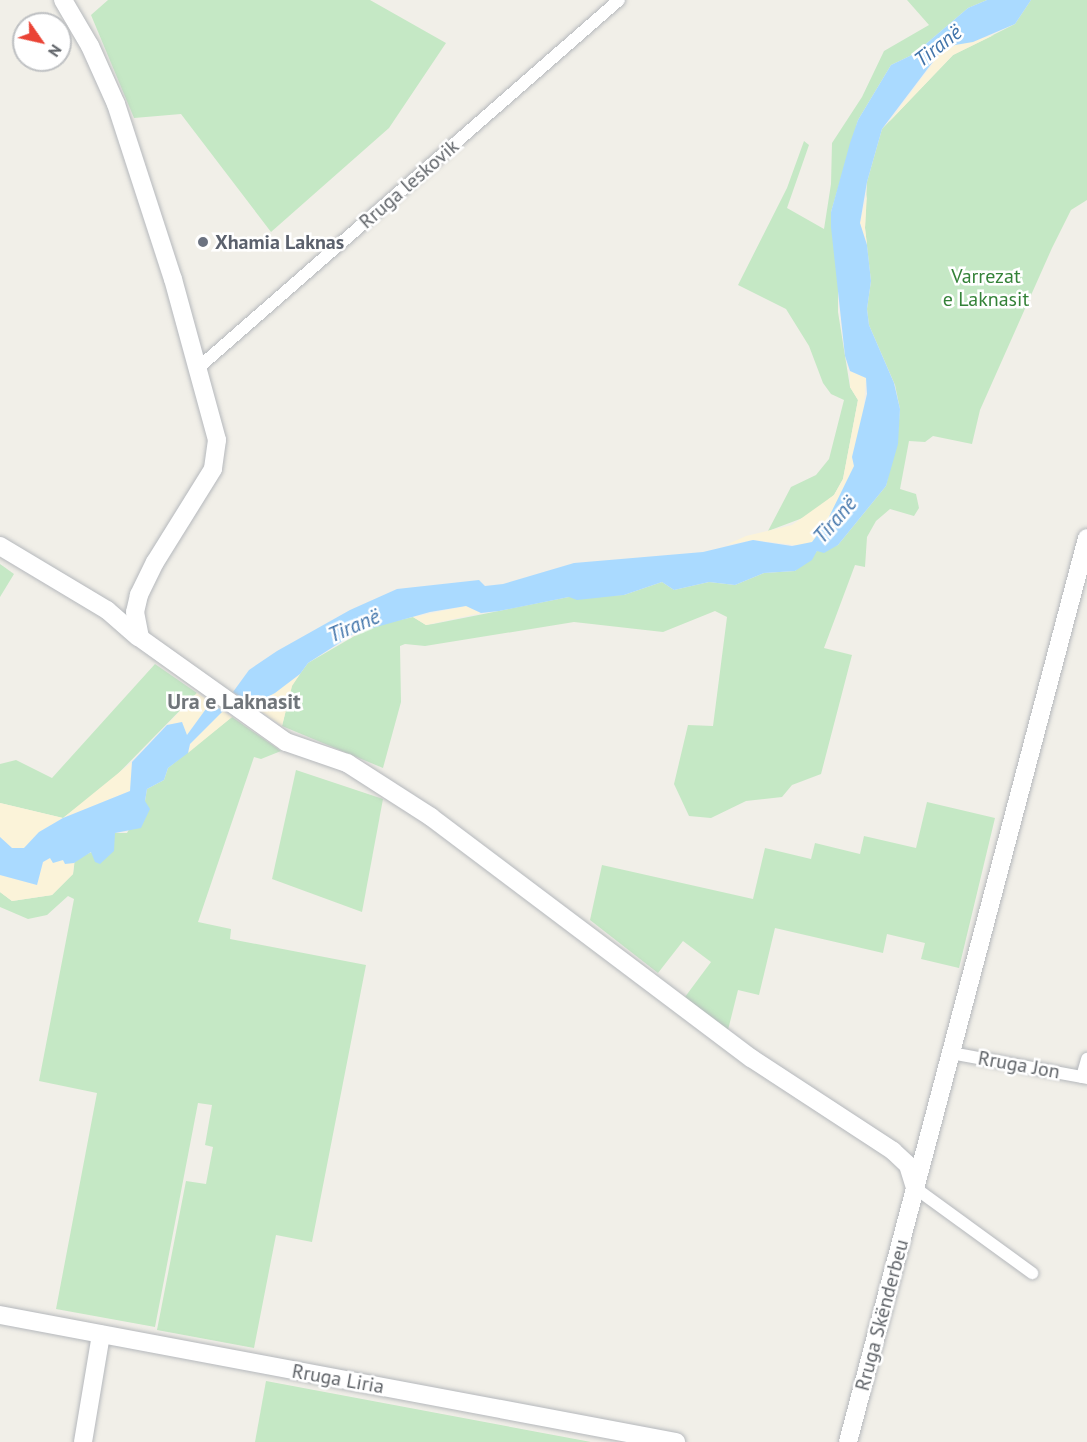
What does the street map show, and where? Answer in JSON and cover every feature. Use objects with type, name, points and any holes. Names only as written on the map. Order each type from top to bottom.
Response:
[{"type":"main road","points":[[63,0],[90,46],[116,104],[164,247],[217,440],[216,459],[139,595],[127,607],[107,610]]},
{"type":"main road","name":"Rruga Skënderbeu","points":[[848,1442],[1087,538]]},
{"type":"main road","points":[[0,546],[107,610],[145,644],[286,742],[347,763],[373,777],[751,1058],[893,1150],[908,1165],[915,1188]]},
{"type":"main road","points":[[139,595],[135,612],[145,644]]},
{"type":"main road","points":[[893,1150],[914,1153],[923,1148],[929,1137]]},
{"type":"main road","name":"Rruga Liria","points":[[0,1315],[676,1442]]},
{"type":"main road","points":[[84,1442],[102,1334]]},
{"type":"street","name":"Rruga leskovik","points":[[198,368],[618,0]]},
{"type":"street","name":"Rruga Jon","points":[[951,1053],[1085,1077]]},
{"type":"street","points":[[1085,1077],[1087,1059]]},
{"type":"street","points":[[915,1188],[1032,1273]]},
{"type":"green space","points":[[108,0],[370,0],[446,43],[389,128],[271,232],[181,114],[134,118],[91,15]]},
{"type":"green space","points":[[907,0],[987,0],[968,8],[914,54],[891,65],[858,120],[831,212],[838,265],[838,312],[850,387],[858,400],[843,479],[834,495],[808,516],[768,531],[791,487],[816,475],[829,459],[844,400],[831,394],[823,383],[809,346],[786,309],[738,285],[787,188],[804,141],[809,145],[787,208],[824,229],[831,184],[832,143],[862,97],[884,51],[929,25]]},
{"type":"green space","name":"Varrezat e Laknasit","points":[[1031,0],[1087,0],[1087,200],[1071,210],[1052,248],[980,410],[972,444],[933,436],[925,442],[909,441],[900,489],[916,494],[919,508],[914,516],[890,509],[876,521],[867,537],[865,567],[855,565],[824,648],[852,655],[821,774],[792,785],[782,797],[746,801],[711,818],[689,816],[674,784],[688,725],[713,726],[727,617],[715,611],[663,632],[574,622],[425,646],[405,644],[400,646],[401,702],[383,768],[282,726],[292,685],[308,663],[370,627],[413,617],[426,625],[569,597],[624,595],[662,582],[674,590],[709,582],[735,585],[764,573],[795,571],[817,551],[838,545],[886,486],[898,432],[900,409],[895,385],[869,325],[867,309],[871,281],[865,228],[867,182],[882,129],[953,55],[1015,24]]},
{"type":"green space","points":[[0,564],[14,574],[0,597]]},
{"type":"green space","points":[[155,664],[197,693],[107,785],[63,818],[0,803],[0,764],[16,760],[52,778]]},
{"type":"green space","points":[[232,717],[281,751],[261,759],[254,757],[198,922],[231,929],[230,939],[366,965],[312,1242],[276,1235],[254,1348],[157,1330],[186,1181],[206,1184],[213,1147],[205,1145],[212,1105],[198,1103],[155,1327],[56,1309],[97,1093],[39,1081],[74,899],[68,896],[47,915],[28,919],[0,907],[0,892],[12,901],[52,895],[73,874],[75,859],[92,852],[115,833],[127,833],[145,801],[147,789],[164,780],[168,768]]},
{"type":"green space","points":[[296,770],[383,799],[362,912],[272,879]]},
{"type":"green space","points":[[927,802],[995,818],[959,968],[921,959],[925,943],[887,934],[883,953],[775,928],[759,995],[738,990],[728,1030],[685,997],[711,962],[683,941],[658,973],[590,920],[602,865],[753,899],[765,848],[811,859],[815,843],[860,854],[864,836],[916,848]]},
{"type":"green space","points":[[266,1381],[591,1442],[255,1442]]},
{"type":"sand","points":[[994,35],[953,55],[889,122],[939,55],[955,45]]},
{"type":"sand","points":[[867,194],[865,228],[867,245],[860,223]]},
{"type":"sand","points":[[850,371],[866,378],[863,419],[852,457],[854,466],[825,525],[812,542],[803,546],[753,540],[726,545],[746,536],[792,525],[834,495],[843,479],[858,400],[850,387]]},
{"type":"sand","points":[[466,606],[481,613],[426,625],[413,617]]},
{"type":"sand","points":[[300,674],[292,686],[282,726],[252,705]]},
{"type":"sand","points":[[197,693],[211,702],[186,736],[182,722],[167,725]]},
{"type":"sand","points":[[223,711],[232,717],[188,753],[190,744]]},
{"type":"sand","points":[[132,762],[130,791],[63,818]]},
{"type":"sand","points":[[0,803],[63,818],[39,832],[24,848],[12,848],[0,837]]},
{"type":"sand","points":[[50,858],[74,863],[73,874],[52,895],[12,901],[0,892],[0,875],[37,885],[43,862]]},
{"type":"water","name":"Tiranë","points":[[987,0],[1031,0],[1015,24],[973,42],[955,45],[938,55],[882,129],[867,182],[860,223],[867,245],[871,281],[867,309],[869,325],[894,383],[900,409],[898,444],[886,486],[838,545],[824,553],[817,551],[812,560],[795,571],[764,573],[735,585],[709,582],[674,590],[662,582],[624,595],[577,600],[569,597],[481,613],[466,606],[430,612],[355,633],[308,663],[300,674],[275,693],[252,705],[233,692],[249,670],[277,651],[350,610],[397,589],[479,580],[485,586],[503,584],[574,563],[703,552],[753,540],[792,546],[812,542],[825,525],[854,466],[852,457],[867,394],[866,378],[850,371],[845,356],[831,227],[831,212],[850,143],[858,120],[891,65],[914,54],[968,8]]},
{"type":"water","points":[[211,702],[223,711],[190,744],[188,753],[168,768],[164,780],[147,789],[145,801],[150,809],[141,828],[115,833],[114,851],[100,864],[95,862],[91,852],[74,863],[65,864],[63,860],[53,863],[50,858],[43,862],[37,885],[0,875],[0,837],[12,848],[24,848],[39,832],[63,818],[130,791],[132,762],[167,725],[182,722],[187,735]]},
{"type":"place","name":"Xhamia Laknas","points":[[203,242]]},
{"type":"district","name":"Ura e Laknasit","points":[[234,702]]}]
